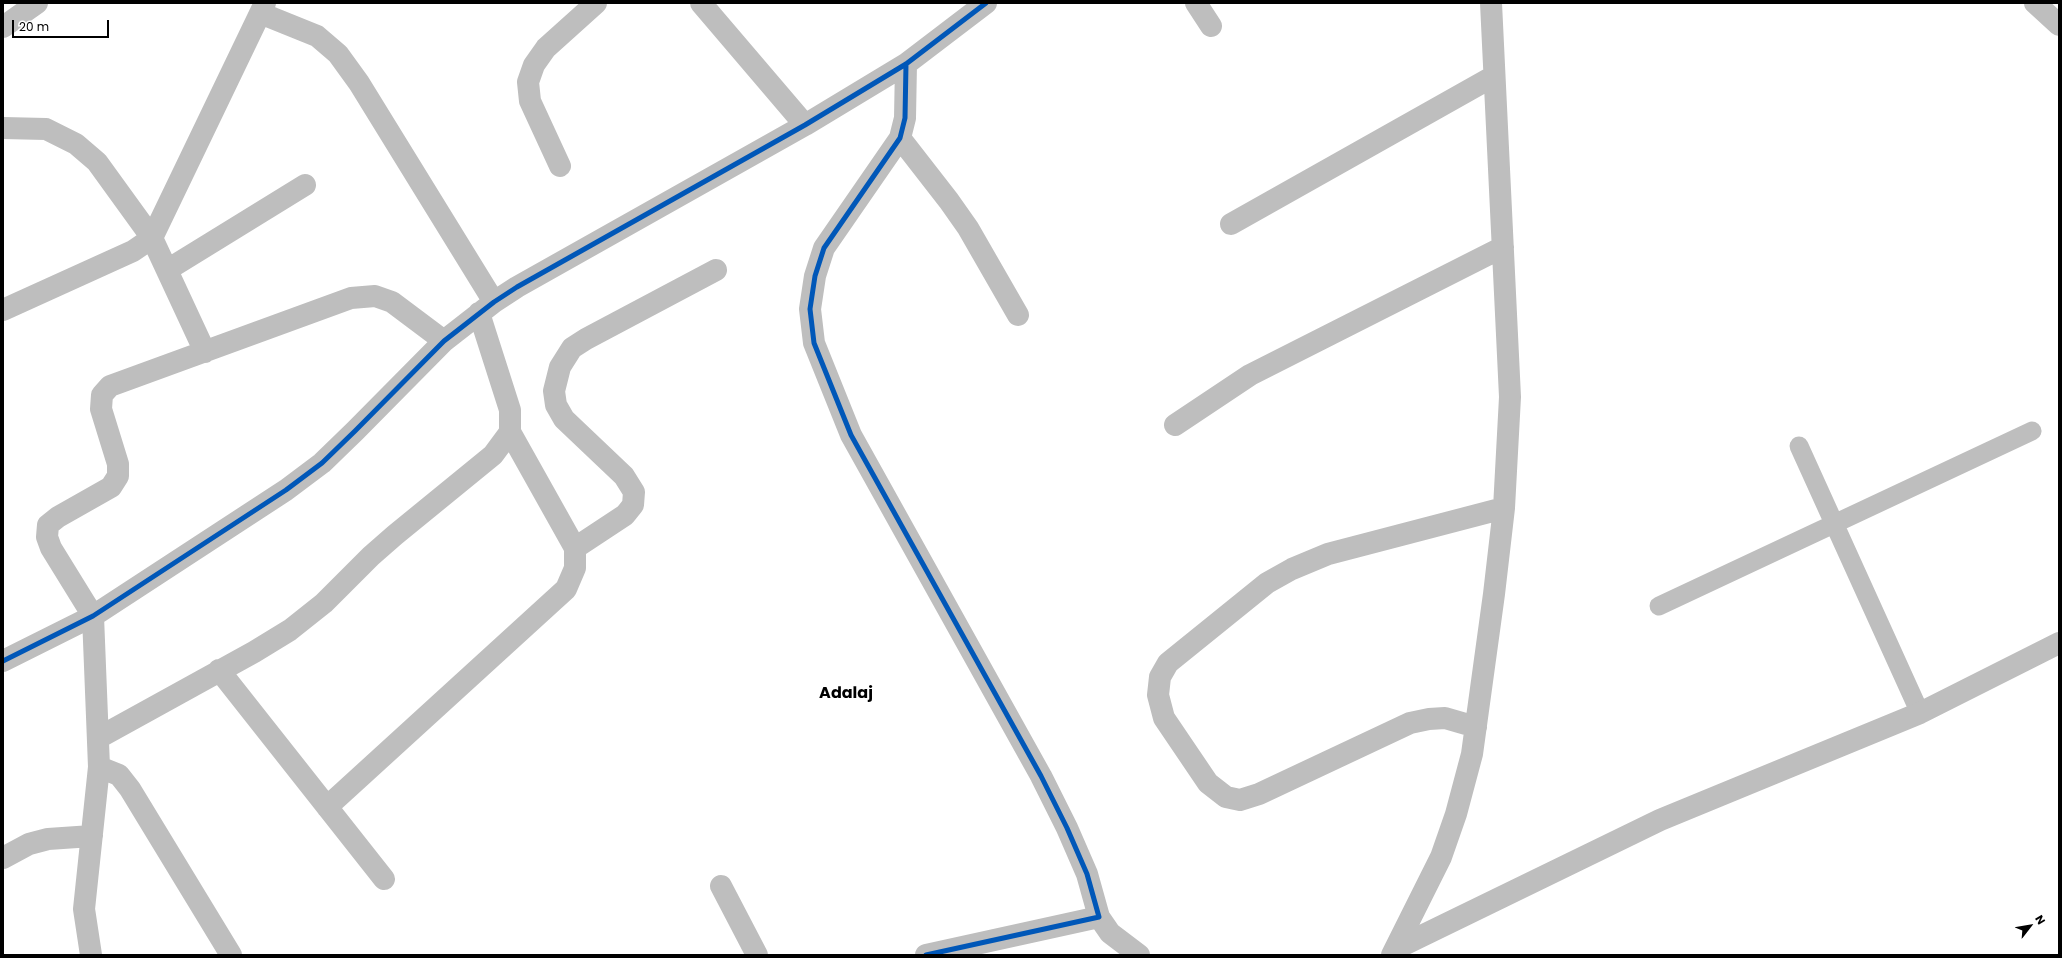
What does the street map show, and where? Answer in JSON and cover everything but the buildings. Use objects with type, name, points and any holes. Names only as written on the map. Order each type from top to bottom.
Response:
[{"type":"street","points":[[3,27],[37,3]]},
{"type":"street","points":[[560,166],[530,101],[528,82],[534,65],[546,48],[596,3]]},
{"type":"street","points":[[701,3],[805,125]]},
{"type":"street","points":[[3,661],[94,616],[286,490],[322,463],[444,342],[487,308],[524,283],[805,125],[906,64],[986,3]]},
{"type":"street","points":[[1196,3],[1211,26]]},
{"type":"street","points":[[1394,952],[1441,857],[1456,814],[1470,762],[1476,727],[1504,508],[1510,397],[1490,3]]},
{"type":"street","points":[[2035,3],[2059,25]]},
{"type":"street","points":[[3,310],[133,251],[152,238],[262,8],[317,36],[338,54],[359,83],[487,308],[510,410],[510,432],[575,548],[575,568],[566,589],[327,807]]},
{"type":"street","points":[[906,64],[905,118],[900,138],[824,248],[815,276],[810,309],[814,343],[851,435],[1040,776],[1067,828],[1087,874],[1114,955]]},
{"type":"street","points":[[1231,224],[1494,76]]},
{"type":"street","points":[[3,128],[46,129],[76,144],[97,162],[152,238],[205,352]]},
{"type":"street","points":[[900,138],[968,228],[1018,315]]},
{"type":"street","points":[[166,270],[305,185]]},
{"type":"street","points":[[1175,425],[1250,375],[1503,247]]},
{"type":"street","points":[[575,548],[625,515],[632,505],[634,492],[624,476],[564,418],[556,405],[554,391],[560,367],[572,348],[586,339],[716,270]]},
{"type":"street","points":[[91,955],[84,909],[99,767],[94,616],[51,548],[47,537],[48,525],[58,517],[111,486],[118,476],[118,464],[101,409],[102,395],[110,386],[351,298],[375,296],[392,302],[444,342]]},
{"type":"street","points":[[98,738],[254,652],[290,630],[324,603],[371,556],[493,455],[510,432]]},
{"type":"street","points":[[1476,727],[1445,718],[1429,719],[1410,723],[1259,794],[1240,800],[1226,797],[1208,783],[1164,718],[1158,695],[1160,677],[1168,663],[1267,583],[1292,569],[1328,554],[1504,508]]},
{"type":"street","points":[[1394,952],[1660,820],[1920,713],[2059,643]]},
{"type":"street","points":[[219,670],[384,879]]},
{"type":"street","points":[[99,767],[120,775],[130,788],[230,955]]},
{"type":"street","points":[[3,858],[29,844],[48,839],[92,836]]},
{"type":"street","points":[[721,886],[757,955]]},
{"type":"street","points":[[926,955],[958,951],[1104,925]]},
{"type":"street","points":[[1104,925],[1139,955]]},
{"type":"lane","points":[[1659,606],[2032,431]]},
{"type":"lane","points":[[1799,446],[1920,713]]},
{"type":"cycle path","points":[[3,661],[93,616],[286,490],[322,463],[444,341],[494,302],[517,287],[805,125],[906,64],[986,3]]},
{"type":"cycle path","points":[[906,64],[905,118],[900,138],[824,248],[815,276],[810,309],[814,343],[851,435],[1041,776],[1067,828],[1087,874],[1099,917],[926,955]]},
{"type":"district","name":"Adalaj","points":[[846,694]]}]
